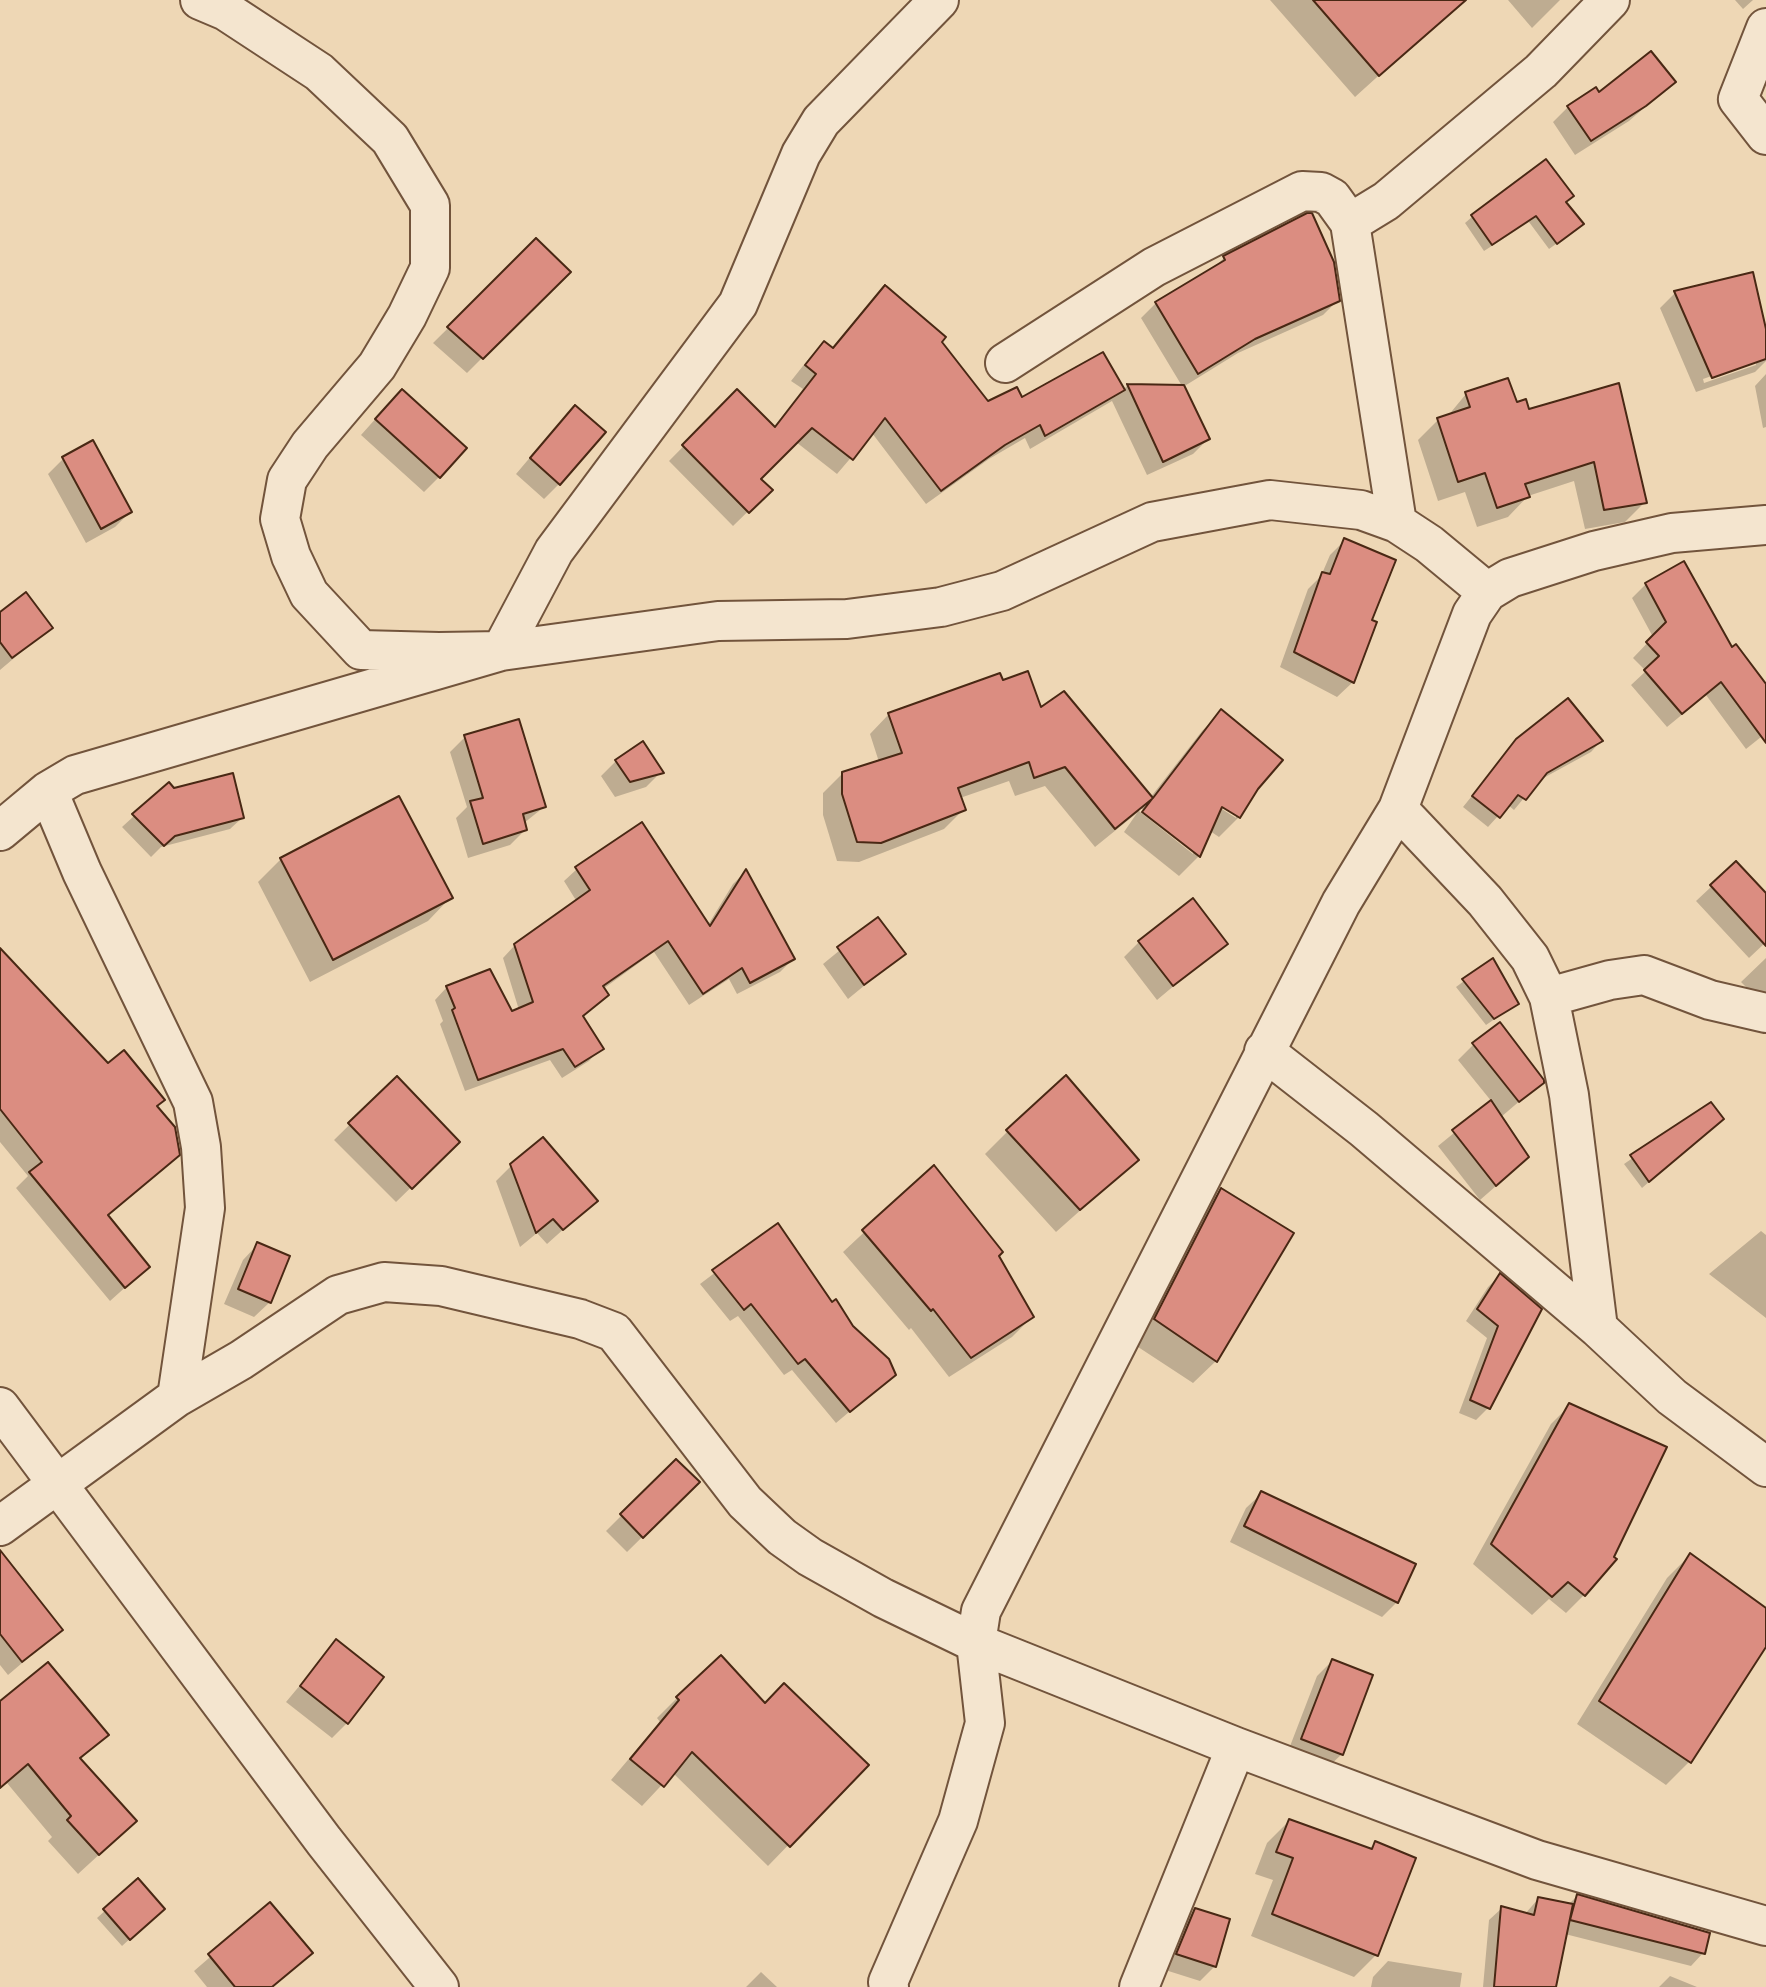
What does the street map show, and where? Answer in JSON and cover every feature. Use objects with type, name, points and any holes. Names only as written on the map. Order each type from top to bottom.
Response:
[{"type":"street","points":[[200,0],[226,11],[320,72],[390,139],[430,205],[430,268],[407,316],[377,366],[310,445],[286,480],[280,519],[291,556],[309,594],[361,650],[501,651],[718,621],[847,619],[941,607],[1002,592],[1152,522],[1270,500],[1361,510],[1396,523],[1429,544],[1487,592]]},
{"type":"street","points":[[0,831],[48,790],[75,775],[501,651],[554,551],[738,304],[801,154],[821,121],[939,0]]},
{"type":"street","points":[[1350,223],[1386,201],[1541,71],[1601,3]]},
{"type":"street","points":[[1766,28],[1738,99],[1766,135]]},
{"type":"street","points":[[1005,363],[1154,267],[1302,191],[1321,192],[1332,198],[1350,223],[1396,523]]},
{"type":"street","points":[[889,1987],[888,1982],[958,1821],[985,1723],[976,1643],[977,1622],[987,1598],[1340,903],[1398,809],[1472,614],[1487,592],[1510,578],[1594,551],[1672,533],[1766,526]]},
{"type":"street","points":[[48,790],[82,872],[192,1102],[201,1147],[205,1208],[177,1397]]},
{"type":"street","points":[[1398,809],[1485,901],[1530,958],[1549,997],[1569,1095],[1598,1328]]},
{"type":"street","points":[[1549,997],[1610,980],[1644,975],[1710,1000],[1766,1013]]},
{"type":"street","points":[[1265,1051],[1364,1129],[1598,1328],[1672,1397],[1766,1467]]},
{"type":"street","points":[[0,1526],[177,1397],[241,1360],[338,1294],[384,1282],[441,1286],[580,1319],[614,1332],[745,1502],[782,1537],[883,1598],[976,1643],[1236,1746],[1537,1860],[1766,1926]]},
{"type":"street","points":[[0,1407],[324,1841],[439,1987]]},
{"type":"street","points":[[1139,1987],[1236,1746]]},
{"type":"building","points":[[1313,0],[1466,0],[1379,76]]},
{"type":"building","points":[[1651,51],[1676,82],[1646,106],[1591,141],[1567,106],[1596,87],[1599,92]]},
{"type":"building","points":[[1546,159],[1574,196],[1566,202],[1584,224],[1557,244],[1536,216],[1492,245],[1471,215]]},
{"type":"building","points":[[1307,213],[1312,213],[1334,262],[1340,301],[1255,339],[1198,374],[1155,302],[1225,260],[1223,256]]},
{"type":"building","points":[[536,238],[571,272],[483,359],[447,327]]},
{"type":"building","points":[[1753,272],[1766,329],[1766,359],[1712,378],[1674,291]]},
{"type":"building","points":[[885,285],[946,337],[942,342],[988,401],[1017,387],[1022,397],[1103,352],[1125,390],[1045,436],[1040,425],[1005,445],[941,491],[885,418],[853,460],[812,428],[761,479],[773,490],[749,513],[682,445],[737,389],[775,427],[816,374],[805,365],[824,341],[833,348]]},
{"type":"building","points":[[1508,378],[1517,402],[1526,399],[1529,409],[1619,383],[1647,503],[1604,510],[1594,462],[1525,484],[1530,497],[1497,508],[1485,473],[1458,482],[1437,418],[1470,407],[1465,392]]},
{"type":"building","points":[[1127,384],[1184,385],[1210,439],[1163,462]]},
{"type":"building","points":[[402,389],[467,448],[440,478],[375,419]]},
{"type":"building","points":[[575,405],[606,432],[560,485],[530,458]]},
{"type":"building","points":[[93,440],[132,512],[101,529],[62,457]]},
{"type":"building","points":[[1344,538],[1396,560],[1372,620],[1377,622],[1354,683],[1294,652],[1322,572],[1330,574]]},
{"type":"building","points":[[1684,561],[1732,647],[1736,644],[1766,684],[1766,743],[1721,682],[1682,714],[1644,670],[1659,656],[1646,642],[1666,622],[1645,583]]},
{"type":"building","points":[[26,592],[53,628],[12,658],[0,642],[0,612]]},
{"type":"building","points":[[1028,671],[1041,707],[1064,691],[1153,798],[1221,709],[1283,760],[1258,789],[1240,818],[1222,807],[1200,857],[1142,812],[1152,799],[1115,829],[1065,767],[1034,778],[1029,762],[958,788],[966,810],[881,843],[857,842],[842,794],[842,772],[902,753],[888,713],[1000,673],[1003,680]]},
{"type":"building","points":[[1568,698],[1603,741],[1547,773],[1526,800],[1518,795],[1500,818],[1472,796],[1516,739]]},
{"type":"building","points":[[519,719],[546,807],[523,814],[527,830],[483,844],[470,801],[483,798],[464,735]]},
{"type":"building","points":[[643,741],[664,773],[630,782],[615,760]]},
{"type":"building","points":[[233,773],[244,818],[175,836],[164,846],[132,814],[169,782],[174,788]]},
{"type":"building","points":[[399,796],[453,898],[333,960],[280,858]]},
{"type":"building","points":[[642,822],[710,926],[746,869],[795,959],[750,983],[742,968],[703,994],[668,941],[603,986],[609,995],[583,1016],[604,1049],[575,1067],[563,1049],[478,1080],[446,986],[490,969],[512,1011],[533,1002],[514,944],[590,890],[575,867]]},
{"type":"building","points":[[1736,861],[1766,893],[1766,946],[1710,885]]},
{"type":"building","points":[[1193,898],[1228,944],[1173,986],[1138,941]]},
{"type":"building","points":[[878,917],[906,954],[864,985],[837,947]]},
{"type":"building","points":[[0,948],[108,1063],[124,1050],[165,1100],[157,1106],[175,1127],[180,1155],[108,1215],[150,1267],[125,1288],[29,1172],[42,1162],[0,1109]]},
{"type":"building","points":[[1493,958],[1519,1004],[1494,1019],[1462,979]]},
{"type":"building","points":[[1500,1022],[1544,1080],[1544,1083],[1519,1102],[1472,1043]]},
{"type":"building","points":[[1066,1075],[1139,1160],[1080,1210],[1006,1130]]},
{"type":"building","points":[[397,1076],[460,1142],[412,1189],[348,1123]]},
{"type":"building","points":[[1491,1100],[1529,1157],[1496,1186],[1452,1130]]},
{"type":"building","points":[[1711,1102],[1724,1119],[1649,1182],[1630,1155]]},
{"type":"building","points":[[543,1137],[598,1201],[563,1230],[553,1219],[536,1233],[510,1164]]},
{"type":"building","points":[[934,1165],[1003,1252],[999,1256],[1034,1317],[971,1358],[933,1309],[931,1311],[862,1230]]},
{"type":"building","points":[[1221,1188],[1294,1233],[1217,1362],[1154,1319]]},
{"type":"building","points":[[778,1223],[832,1302],[836,1299],[853,1326],[889,1359],[896,1375],[850,1412],[805,1359],[798,1364],[751,1304],[744,1310],[712,1270]]},
{"type":"building","points":[[257,1242],[290,1256],[271,1303],[238,1289]]},
{"type":"building","points":[[1500,1273],[1542,1309],[1490,1409],[1470,1400],[1498,1326],[1477,1309]]},
{"type":"building","points":[[1569,1403],[1667,1447],[1614,1557],[1617,1559],[1585,1596],[1568,1582],[1552,1597],[1491,1544]]},
{"type":"building","points":[[676,1459],[700,1482],[643,1538],[620,1514]]},
{"type":"building","points":[[1261,1491],[1416,1564],[1398,1603],[1244,1526]]},
{"type":"building","points":[[0,1550],[63,1630],[22,1662],[0,1634]]},
{"type":"building","points":[[1690,1553],[1766,1608],[1766,1647],[1691,1763],[1599,1701]]},
{"type":"building","points":[[336,1639],[384,1677],[348,1724],[300,1686]]},
{"type":"building","points":[[721,1655],[765,1703],[784,1683],[869,1765],[790,1847],[692,1752],[664,1787],[630,1759],[679,1700],[676,1697]]},
{"type":"building","points":[[1332,1659],[1373,1675],[1343,1755],[1301,1739]]},
{"type":"building","points":[[48,1662],[109,1735],[80,1758],[137,1821],[99,1855],[67,1820],[71,1816],[28,1764],[0,1788],[0,1701]]},
{"type":"building","points":[[1289,1819],[1372,1849],[1375,1841],[1416,1858],[1378,1956],[1272,1914],[1293,1858],[1276,1852]]},
{"type":"building","points":[[138,1878],[165,1909],[130,1940],[103,1909]]},
{"type":"building","points":[[1577,1894],[1710,1933],[1705,1954],[1570,1920]]},
{"type":"building","points":[[1538,1897],[1573,1904],[1556,1987],[1494,1987],[1501,1906],[1534,1915]]},
{"type":"building","points":[[270,1902],[313,1953],[272,1987],[235,1987],[208,1954]]},
{"type":"building","points":[[1195,1908],[1230,1919],[1216,1967],[1176,1954]]}]
